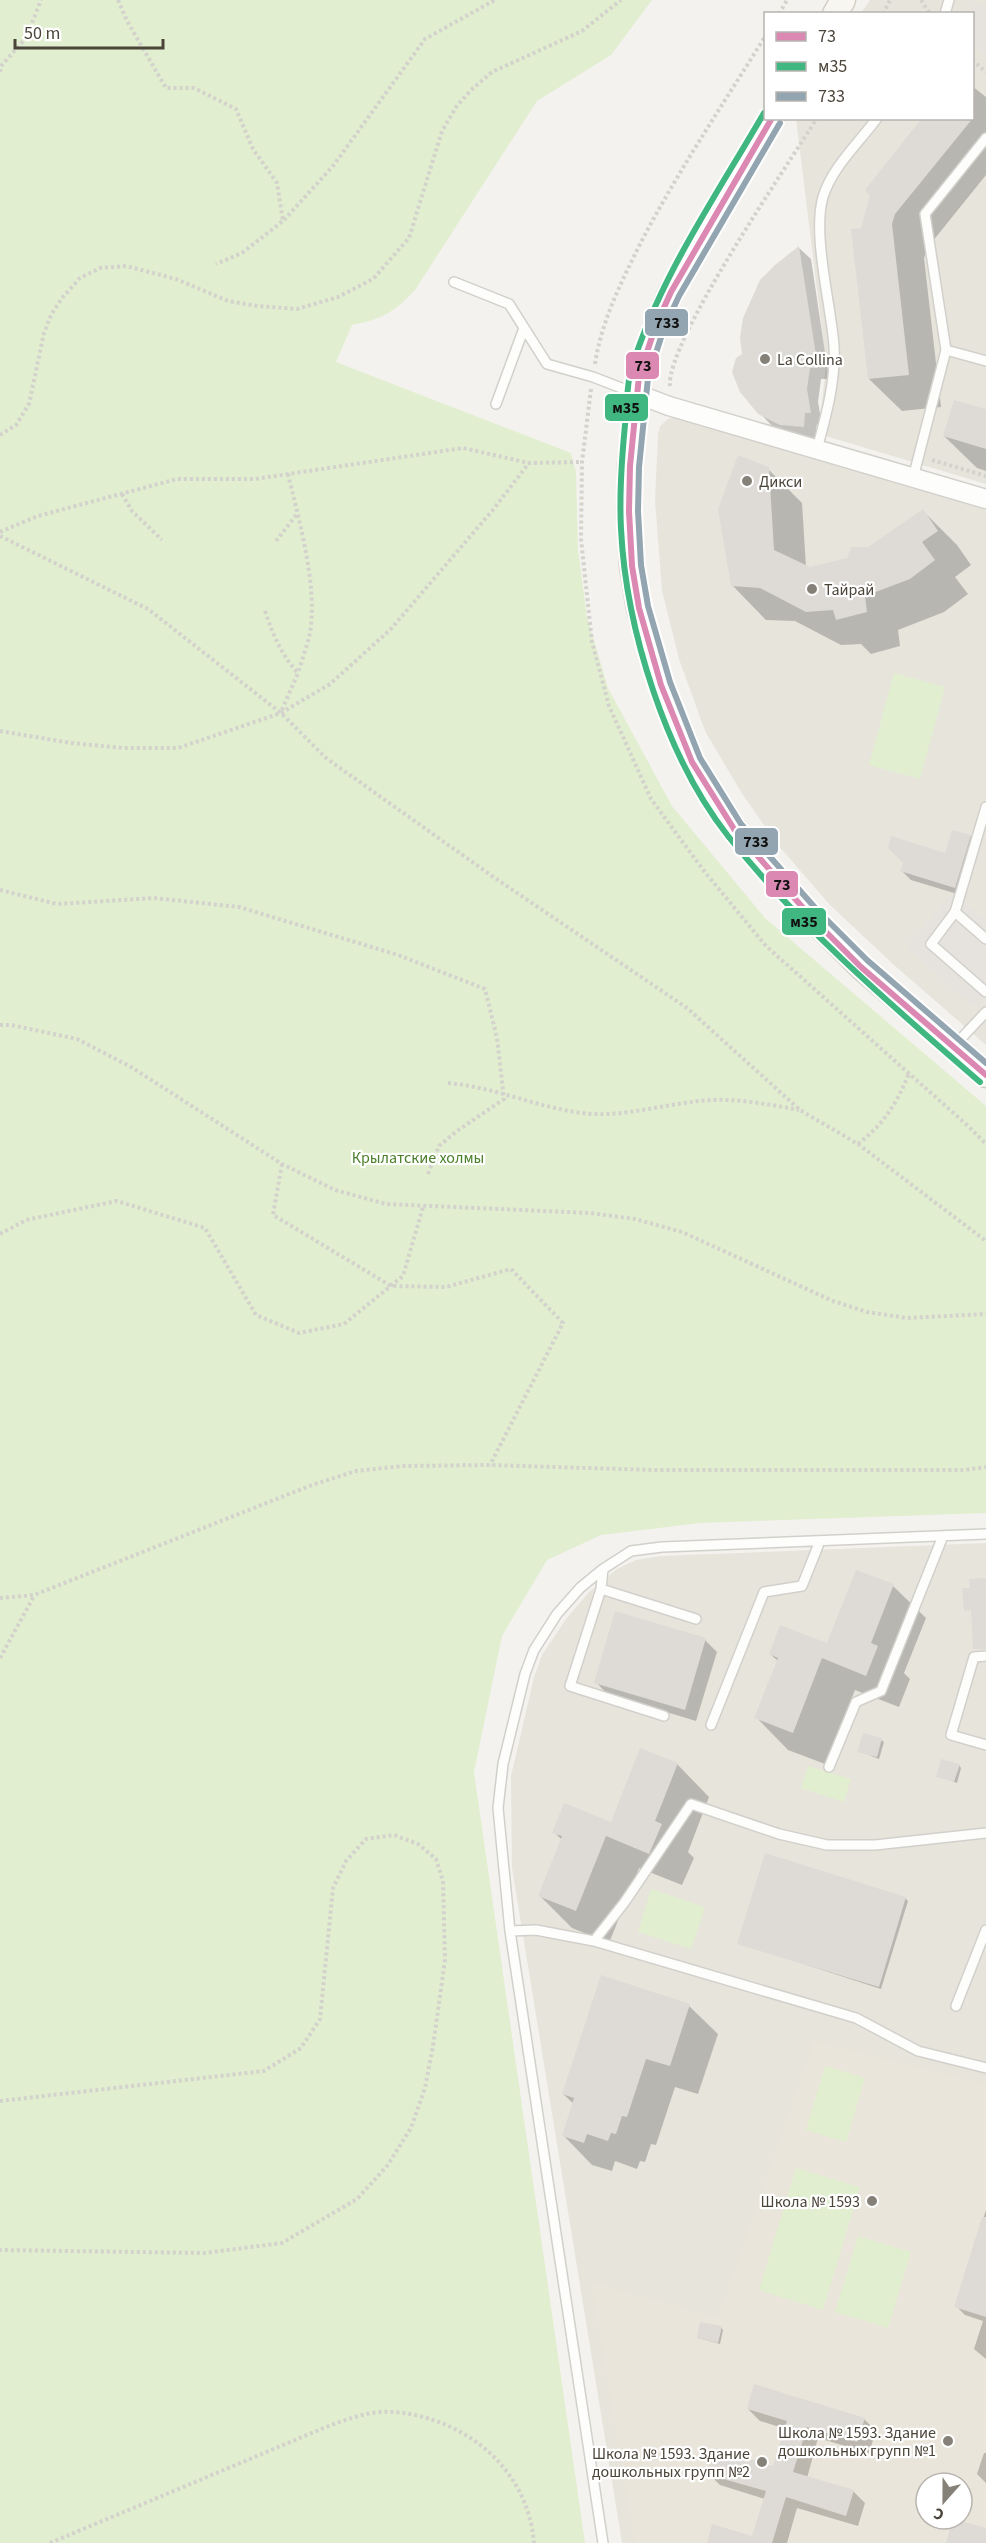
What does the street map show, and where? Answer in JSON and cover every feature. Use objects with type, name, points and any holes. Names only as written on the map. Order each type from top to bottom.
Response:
[{"type":"street","points":[[771,120],[671,292],[644,360],[637,394],[630,466],[629,511],[632,566],[639,608],[649,646],[692,762],[734,830],[811,917],[861,967],[986,1075]]},
{"type":"street","points":[[637,394],[669,406],[986,499]]},
{"type":"lane","points":[[817,449],[833,379],[834,347],[819,219],[823,197],[830,178],[875,120]]},
{"type":"lane","points":[[913,478],[946,350],[925,214],[986,138]]},
{"type":"lane","points":[[454,282],[509,304],[547,364],[593,377],[637,394]]},
{"type":"lane","points":[[496,404],[524,328]]},
{"type":"lane","points":[[946,350],[986,361]]},
{"type":"lane","points":[[986,807],[955,912],[931,944],[986,992]]},
{"type":"lane","points":[[955,912],[986,939]]},
{"type":"lane","points":[[953,1047],[986,1012]]},
{"type":"lane","points":[[603,2543],[510,1931],[498,1808],[502,1764],[525,1674],[534,1650],[557,1614],[580,1588],[603,1569],[631,1551],[662,1547],[986,1534]]},
{"type":"lane","points":[[830,1767],[856,1702],[881,1691],[943,1536]]},
{"type":"lane","points":[[711,1725],[764,1592],[802,1586],[820,1541]]},
{"type":"lane","points":[[603,1569],[602,1590],[570,1686],[664,1716]]},
{"type":"lane","points":[[602,1590],[696,1619]]},
{"type":"lane","points":[[986,1656],[974,1657],[951,1735],[986,1745]]},
{"type":"lane","points":[[594,1941],[624,1903],[691,1804],[779,1833],[827,1845],[875,1845],[986,1833]]},
{"type":"lane","points":[[510,1931],[536,1930],[594,1941],[856,2018],[918,2050],[986,2068]]},
{"type":"lane","points":[[956,2006],[986,1930]]},
{"type":"path","points":[[0,72],[1,66],[26,38],[41,0]]},
{"type":"path","points":[[118,0],[127,21],[166,88],[194,88],[236,109],[253,149],[277,183],[283,221]]},
{"type":"path","points":[[216,264],[242,253],[283,221],[333,166],[425,39],[495,0]]},
{"type":"path","points":[[0,435],[16,425],[28,404],[44,333],[51,315],[62,298],[80,278],[100,268],[126,266],[176,279],[228,301],[297,309],[338,297],[373,279],[409,238],[442,131],[456,107],[471,90],[492,72],[582,31],[621,0]]},
{"type":"path","points":[[764,37],[662,202],[622,281],[598,342],[582,462],[581,539],[592,642],[609,706],[651,799],[704,871],[766,946],[986,1144]]},
{"type":"path","points":[[974,62],[986,72]]},
{"type":"path","points":[[673,391],[669,384],[677,356],[696,314],[816,120]]},
{"type":"path","points":[[0,534],[38,516],[177,480],[255,479],[463,448],[528,464],[582,462]]},
{"type":"path","points":[[919,456],[986,476]]},
{"type":"path","points":[[0,731],[60,742],[123,748],[178,748],[280,713],[330,684],[390,630],[492,511],[528,464]]},
{"type":"path","points":[[280,713],[298,673],[310,632],[312,598],[298,513],[288,474]]},
{"type":"path","points":[[122,494],[132,511],[162,540]]},
{"type":"path","points":[[276,540],[298,513]]},
{"type":"path","points":[[0,534],[148,609],[280,713],[326,759],[492,876],[687,1008],[800,1110],[858,1144],[986,1241]]},
{"type":"path","points":[[266,611],[274,640],[298,673]]},
{"type":"path","points":[[0,890],[57,904],[154,898],[239,907],[398,955],[485,989],[497,1038],[504,1099],[439,1146],[428,1174]]},
{"type":"path","points":[[0,1025],[11,1025],[77,1039],[131,1067],[282,1164],[335,1190],[386,1204],[590,1213],[635,1220],[682,1232],[833,1301],[867,1312],[907,1318],[986,1314]]},
{"type":"path","points":[[858,1144],[884,1121],[902,1093],[909,1073]]},
{"type":"path","points":[[448,1083],[503,1092],[582,1113],[630,1112],[702,1100],[748,1101],[800,1110]]},
{"type":"path","points":[[282,1164],[273,1215],[391,1286],[446,1287],[511,1269],[563,1323],[490,1466]]},
{"type":"path","points":[[0,1234],[26,1220],[117,1201],[205,1228],[256,1315],[299,1333],[344,1324],[403,1276],[423,1207]]},
{"type":"path","points":[[0,1598],[34,1595],[312,1485],[356,1471],[403,1466],[654,1470],[964,1470],[986,1467]]},
{"type":"path","points":[[0,1658],[34,1595]]},
{"type":"path","points":[[0,2101],[264,2071],[301,2048],[320,2019],[333,1888],[346,1861],[366,1839],[394,1834],[418,1844],[436,1859],[442,1881],[446,1960],[425,2088],[411,2128],[387,2166],[357,2199],[282,2243],[205,2253],[0,2250]]},
{"type":"path","points":[[50,2543],[326,2427],[354,2417],[394,2412],[450,2427],[474,2438],[492,2453],[504,2467],[520,2493],[529,2516],[534,2543]]},
{"type":"shaded area","points":[[870,0],[986,0],[986,484],[819,434],[826,362],[796,120],[974,120],[974,12],[862,12]]},
{"type":"shaded area","points":[[973,4],[986,8],[986,57],[974,44],[974,12],[971,12]]},
{"type":"shaded area","points":[[669,418],[986,509],[986,1045],[894,965],[830,905],[778,845],[741,792],[705,731],[679,659],[662,591],[655,500],[658,434],[660,426]]},
{"type":"shaded area","points":[[953,893],[986,921],[986,995],[975,1007],[906,947]]},
{"type":"shaded area","points":[[986,1543],[986,2543],[622,2543],[512,1868],[511,1776],[534,1677],[542,1655],[566,1619],[589,1592],[617,1569],[636,1560],[661,1556]]},
{"type":"shaded area","points":[[814,2041],[986,2084],[986,2543],[635,2543],[591,2282],[718,2318]]},
{"type":"green space","name":"Крылатские холмы","points":[[0,0],[652,0],[611,55],[537,101],[415,290],[401,304],[386,314],[371,321],[352,325],[336,362],[571,453],[576,472],[578,550],[587,617],[608,688],[672,806],[765,918],[986,1106],[986,1513],[700,1523],[601,1535],[547,1560],[502,1636],[474,1772],[585,2543],[0,2543]]},
{"type":"green space","points":[[894,673],[945,687],[920,779],[869,765]]},
{"type":"green space","points":[[808,1766],[851,1779],[844,1802],[801,1788]]},
{"type":"green space","points":[[651,1889],[705,1907],[691,1949],[638,1932]]},
{"type":"green space","points":[[825,2066],[865,2078],[846,2142],[806,2130]]},
{"type":"green space","points":[[796,2168],[860,2187],[823,2310],[759,2290]]},
{"type":"green space","points":[[858,2236],[911,2252],[888,2328],[835,2312]]},
{"type":"building","points":[[920,120],[971,120],[895,214],[892,224],[909,375],[868,379],[851,229],[861,228],[870,195],[865,190]]},
{"type":"building","points":[[799,246],[818,368],[810,368],[807,389],[811,413],[805,413],[804,427],[780,425],[758,414],[740,392],[732,372],[736,358],[742,354],[740,338],[743,318],[760,280]]},
{"type":"building","points":[[954,400],[986,409],[986,449],[943,436]]},
{"type":"building","points":[[738,455],[769,467],[774,550],[810,567],[847,558],[851,547],[868,547],[923,509],[938,531],[922,542],[935,560],[910,579],[865,596],[867,612],[836,620],[833,610],[806,612],[760,588],[731,586],[718,509]]},
{"type":"building","points":[[952,830],[971,835],[955,888],[900,871],[903,863],[888,848],[891,836],[945,853]]},
{"type":"building","points":[[856,1570],[894,1584],[871,1643],[878,1646],[866,1676],[822,1658],[793,1733],[754,1718],[778,1658],[769,1654],[780,1625],[827,1643]]},
{"type":"building","points":[[986,1578],[986,1649],[973,1649],[971,1610],[964,1611],[962,1588],[970,1588],[969,1579]]},
{"type":"building","points":[[615,1611],[706,1638],[685,1710],[594,1683]]},
{"type":"building","points":[[863,1733],[882,1738],[877,1757],[857,1752]]},
{"type":"building","points":[[640,1748],[678,1763],[655,1821],[662,1824],[649,1854],[606,1836],[576,1911],[538,1896],[562,1836],[552,1833],[564,1803],[611,1822]]},
{"type":"building","points":[[941,1759],[960,1764],[954,1782],[936,1777]]},
{"type":"building","points":[[765,1853],[906,1897],[879,1987],[737,1944]]},
{"type":"building","points":[[601,1975],[690,2004],[670,2066],[646,2059],[627,2117],[622,2116],[616,2134],[611,2133],[608,2141],[587,2134],[584,2143],[562,2136],[574,2098],[562,2094]]},
{"type":"building","points":[[982,2217],[986,2217],[986,2317],[954,2307]]},
{"type":"building","points":[[700,2322],[722,2326],[718,2343],[697,2338]]},
{"type":"building","points":[[754,2384],[865,2418],[857,2442],[807,2427],[793,2472],[854,2490],[846,2516],[786,2497],[772,2543],[707,2543],[712,2524],[752,2536],[766,2491],[706,2474],[714,2448],[773,2466],[787,2421],[747,2409]]},
{"type":"building","points":[[974,2525],[986,2528],[986,2543],[946,2543],[950,2531],[974,2531]]},
{"type":"transit line","name":"м35","points":[[764,113],[673,270],[643,336],[631,370],[627,392],[620,500],[624,568],[631,608],[653,690],[668,731],[686,769],[728,836],[817,935],[880,995],[980,1082]]},
{"type":"transit line","name":"73","points":[[771,120],[671,292],[656,325],[639,376],[630,466],[629,511],[632,566],[639,608],[661,685],[692,762],[734,829],[811,917],[861,967],[986,1075]]},
{"type":"transit line","name":"733","points":[[780,123],[679,296],[664,328],[648,378],[639,467],[638,511],[641,565],[648,606],[670,682],[700,758],[741,824],[818,911],[867,960],[986,1063]]},
{"type":"place","name":"La Collina","points":[[765,359]]},
{"type":"place","name":"Дикси","points":[[747,481]]},
{"type":"place","name":"Тайрай","points":[[812,589]]},
{"type":"place","name":"Школа № 1593","points":[[872,2201]]},
{"type":"place","name":"Школа № 1593. Здание дошкольных групп №1","points":[[948,2441]]},
{"type":"place","name":"Школа № 1593. Здание дошкольных групп №2","points":[[762,2462]]}]
